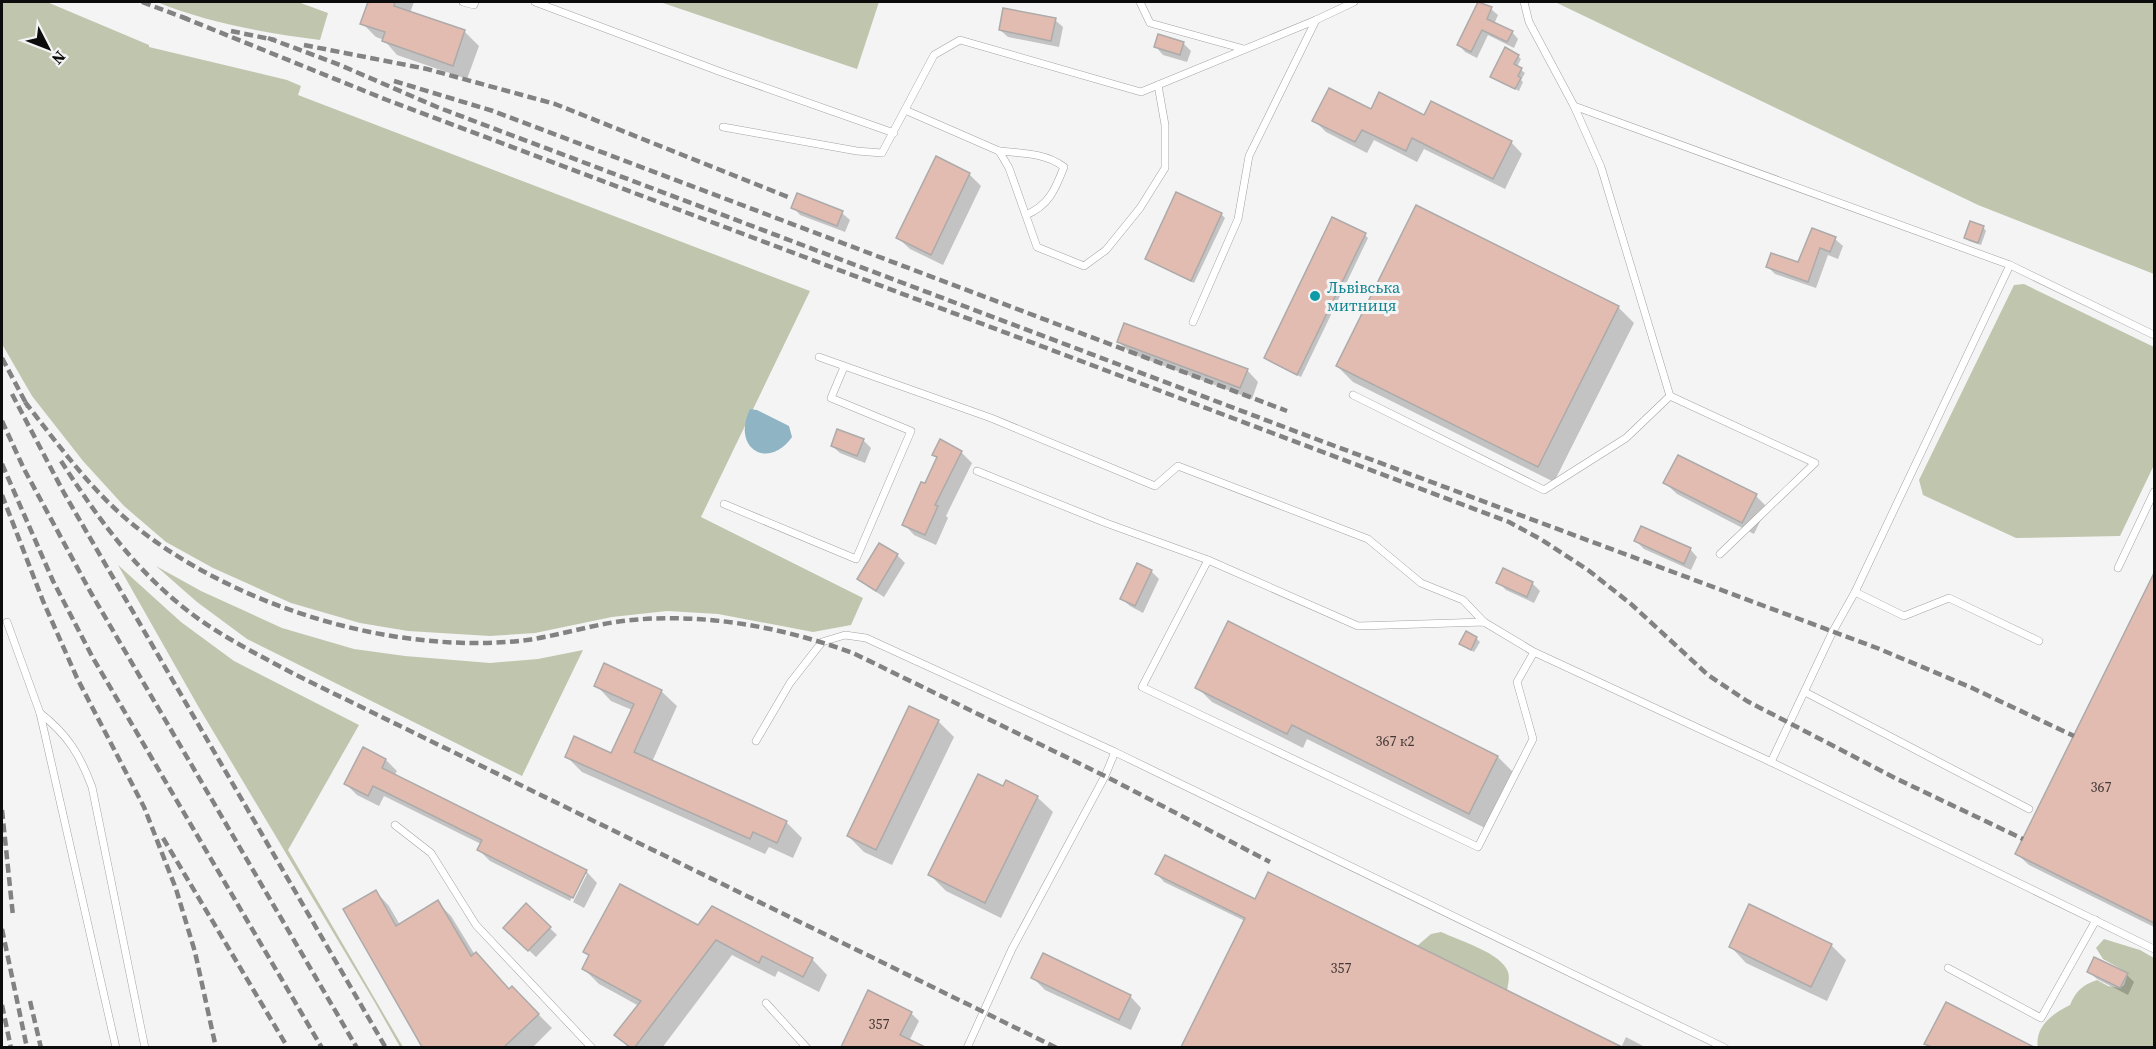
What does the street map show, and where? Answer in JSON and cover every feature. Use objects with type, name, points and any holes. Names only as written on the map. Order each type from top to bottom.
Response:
[{"type":"lane","points":[[463,2],[474,5],[475,2]]},
{"type":"lane","points":[[535,2],[721,72],[894,133]]},
{"type":"lane","points":[[1140,2],[1150,23],[1244,49]]},
{"type":"lane","points":[[723,127],[857,151],[882,153],[934,55],[960,40],[1141,92],[1354,2]]},
{"type":"lane","points":[[1524,2],[1529,22],[1574,106],[1601,167],[1670,396],[1815,463],[1720,554]]},
{"type":"lane","points":[[1193,322],[1238,219],[1250,156],[1316,20]]},
{"type":"lane","points":[[999,151],[1009,168],[1037,247],[1084,266],[1106,250],[1140,208],[1165,168],[1165,125],[1158,85]]},
{"type":"lane","points":[[1574,106],[2010,265],[2154,335]]},
{"type":"lane","points":[[905,110],[999,151],[1030,153],[1055,160],[1064,167],[1053,193],[1037,210],[1026,215]]},
{"type":"lane","points":[[1771,762],[1832,633],[1855,592],[2010,265]]},
{"type":"lane","points":[[819,357],[844,368],[991,418],[1155,486],[1178,466],[1368,539],[1421,583],[1463,600],[1485,622],[1534,652],[1771,762],[2154,949]]},
{"type":"lane","points":[[724,504],[856,559],[911,431],[831,398],[844,368]]},
{"type":"lane","points":[[1353,395],[1545,490],[1626,438],[1670,396]]},
{"type":"lane","points":[[977,471],[1208,561],[1358,626],[1485,622]]},
{"type":"lane","points":[[2118,568],[2154,492]]},
{"type":"lane","points":[[1208,561],[1142,687],[1478,847],[1533,739],[1517,682],[1534,652]]},
{"type":"lane","points":[[1855,592],[1904,616],[1949,598],[2039,641]]},
{"type":"lane","points":[[7,622],[40,713],[117,1047]]},
{"type":"lane","points":[[756,741],[790,683],[822,642],[845,635],[866,638],[1115,752],[1725,1047]]},
{"type":"lane","points":[[1805,692],[2029,809]]},
{"type":"lane","points":[[40,713],[67,738],[81,759],[92,787],[145,1047]]},
{"type":"lane","points":[[967,1047],[1012,949],[1105,776],[1115,752]]},
{"type":"lane","points":[[394,825],[431,853],[476,925],[592,1047]]},
{"type":"lane","points":[[1948,968],[2041,1018],[2096,920]]},
{"type":"lane","points":[[766,1003],[807,1047]]},
{"type":"green space","points":[[2,2],[47,2],[149,45],[149,47],[287,80],[301,86],[298,95],[810,291],[701,517],[863,598],[851,625],[813,632],[718,614],[667,611],[612,617],[535,633],[490,636],[408,631],[360,623],[291,603],[213,568],[166,542],[124,506],[83,461],[32,396],[2,344]]},
{"type":"green space","points":[[157,2],[298,2],[328,13],[320,40],[237,26],[196,16]]},
{"type":"green space","points":[[660,2],[879,2],[857,69]]},
{"type":"green space","points":[[1555,2],[2154,2],[2154,274],[1978,205]]},
{"type":"green space","points":[[2024,284],[2154,347],[2154,465],[2120,536],[2016,538],[1923,495],[1919,480],[2014,285]]},
{"type":"green space","points":[[118,565],[181,622],[234,661],[359,725],[288,850],[403,1047],[400,1047],[198,706]]},
{"type":"green space","points":[[156,566],[201,591],[282,628],[354,649],[490,663],[538,659],[583,650],[522,776],[247,639],[197,602]]},
{"type":"green space","points":[[1441,932],[1489,953],[1504,965],[1509,979],[1507,991],[1417,946],[1431,934]]},
{"type":"green space","points":[[2104,939],[2140,950],[2154,958],[2154,1047],[2038,1048],[2042,1027],[2057,1012],[2070,1005],[2083,986],[2097,980],[2108,986],[2120,988],[2124,985],[2128,973],[2103,959],[2096,948]]},
{"type":"water","points":[[750,409],[757,410],[789,426],[792,437],[783,447],[773,452],[763,453],[755,450],[745,435],[745,423]]},
{"type":"building","points":[[368,2],[395,2],[394,6],[465,30],[453,66],[382,41],[385,32],[360,24]]},
{"type":"building","points":[[1478,2],[1492,7],[1487,19],[1513,31],[1507,42],[1482,30],[1471,52],[1457,45]]},
{"type":"building","points":[[1003,8],[1056,18],[1051,41],[999,30]]},
{"type":"building","points":[[1158,34],[1184,42],[1180,55],[1154,47]]},
{"type":"building","points":[[1505,47],[1519,55],[1514,64],[1522,68],[1518,76],[1521,78],[1515,89],[1490,77]]},
{"type":"building","points":[[1329,88],[1371,109],[1379,92],[1424,115],[1431,101],[1512,141],[1493,179],[1412,138],[1406,151],[1362,130],[1355,142],[1312,121]]},
{"type":"building","points":[[936,156],[970,173],[931,255],[896,238]]},
{"type":"building","points":[[1176,192],[1222,213],[1191,281],[1145,259]]},
{"type":"building","points":[[797,193],[843,211],[837,226],[791,208]]},
{"type":"building","points":[[1416,205],[1619,306],[1538,467],[1336,366]]},
{"type":"building","name":"Львівська митниця","points":[[1332,217],[1366,233],[1297,375],[1264,358]]},
{"type":"building","points":[[1970,221],[1984,226],[1978,243],[1964,238]]},
{"type":"building","points":[[1812,228],[1836,237],[1830,252],[1820,248],[1808,282],[1766,267],[1771,253],[1798,262]]},
{"type":"building","points":[[1124,323],[1248,369],[1240,388],[1117,342]]},
{"type":"building","points":[[837,429],[864,439],[857,456],[831,446]]},
{"type":"building","points":[[940,439],[962,451],[935,505],[938,506],[925,535],[902,525],[921,482],[925,483],[937,457],[932,455]]},
{"type":"building","points":[[1678,455],[1757,494],[1742,523],[1663,483]]},
{"type":"building","points":[[1641,526],[1691,548],[1684,564],[1634,541]]},
{"type":"building","points":[[879,543],[898,554],[876,591],[857,579]]},
{"type":"building","points":[[1137,563],[1152,570],[1135,606],[1120,599]]},
{"type":"building","points":[[1503,568],[1533,582],[1527,597],[1496,583]]},
{"type":"building","points":[[2154,573],[2154,923],[2015,854]]},
{"type":"building","points":[[1228,621],[1498,756],[1469,814],[1292,725],[1287,734],[1195,688]]},
{"type":"building","points":[[1466,631],[1477,637],[1471,650],[1459,644]]},
{"type":"building","points":[[604,663],[662,690],[634,752],[787,821],[777,843],[753,832],[750,839],[565,757],[574,736],[611,753],[634,704],[594,686]]},
{"type":"building","points":[[909,706],[939,720],[876,850],[847,836]]},
{"type":"building","points":[[363,747],[386,759],[382,768],[587,870],[573,898],[477,850],[482,840],[373,786],[368,796],[344,784]]},
{"type":"building","points":[[978,774],[1003,786],[1006,780],[1038,796],[985,903],[928,875]]},
{"type":"building","points":[[1165,855],[1255,899],[1268,872],[1622,1047],[1181,1047],[1245,918],[1155,874]]},
{"type":"building","points":[[620,884],[698,925],[712,906],[813,958],[803,977],[762,956],[759,963],[716,940],[635,1047],[630,1047],[614,1035],[641,1001],[582,969],[589,955],[583,952]]},
{"type":"building","points":[[376,890],[396,926],[438,900],[471,956],[476,952],[509,989],[512,986],[539,1014],[504,1047],[422,1047],[343,909]]},
{"type":"building","points":[[526,903],[551,927],[528,951],[503,928]]},
{"type":"building","points":[[1749,904],[1832,944],[1811,987],[1729,947]]},
{"type":"building","points":[[1043,953],[1131,995],[1119,1020],[1031,978]]},
{"type":"building","points":[[2094,957],[2128,973],[2120,988],[2087,972]]},
{"type":"building","points":[[868,990],[912,1012],[900,1035],[925,1047],[841,1047]]},
{"type":"building","points":[[1946,1002],[2034,1047],[1932,1047],[1924,1044]]},
{"type":"railway","points":[[142,2],[190,20]]},
{"type":"railway","points":[[182,17],[387,100],[1509,522],[1588,570],[1631,604],[1708,675],[1747,701],[1895,778],[2023,839]]},
{"type":"railway","points":[[231,31],[275,40]]},
{"type":"railway","points":[[268,38],[340,65],[437,107],[1877,648],[1970,687],[2074,736]]},
{"type":"railway","points":[[304,45],[427,69],[555,104],[788,197]]},
{"type":"railway","points":[[394,81],[493,111],[1287,411]]},
{"type":"railway","points":[[2,358],[28,407]]},
{"type":"railway","points":[[12,394],[64,493],[386,1048]]},
{"type":"railway","points":[[25,402],[101,495],[131,523],[172,553],[218,579],[267,601],[318,619],[371,632],[424,640],[476,643],[527,640],[593,626],[660,618],[744,624],[799,636],[853,653],[1105,776],[1270,862]]},
{"type":"railway","points":[[2,421],[24,469],[91,593],[357,1048]]},
{"type":"railway","points":[[61,461],[103,522],[134,560],[188,611],[226,637],[294,674],[1057,1048]]},
{"type":"railway","points":[[2,464],[53,581],[93,658],[322,1048]]},
{"type":"railway","points":[[2,495],[43,601],[77,678],[144,807],[176,889],[195,952],[216,1048]]},
{"type":"railway","points":[[2,810],[13,916]]},
{"type":"railway","points":[[163,838],[288,1048]]},
{"type":"railway","points":[[2,929],[27,1048]]},
{"type":"railway","points":[[30,1001],[41,1048]]},
{"type":"railway","points":[[2,1005],[11,1048]]},
{"type":"place","name":"Львівська митниця","points":[[1315,296]]}]
